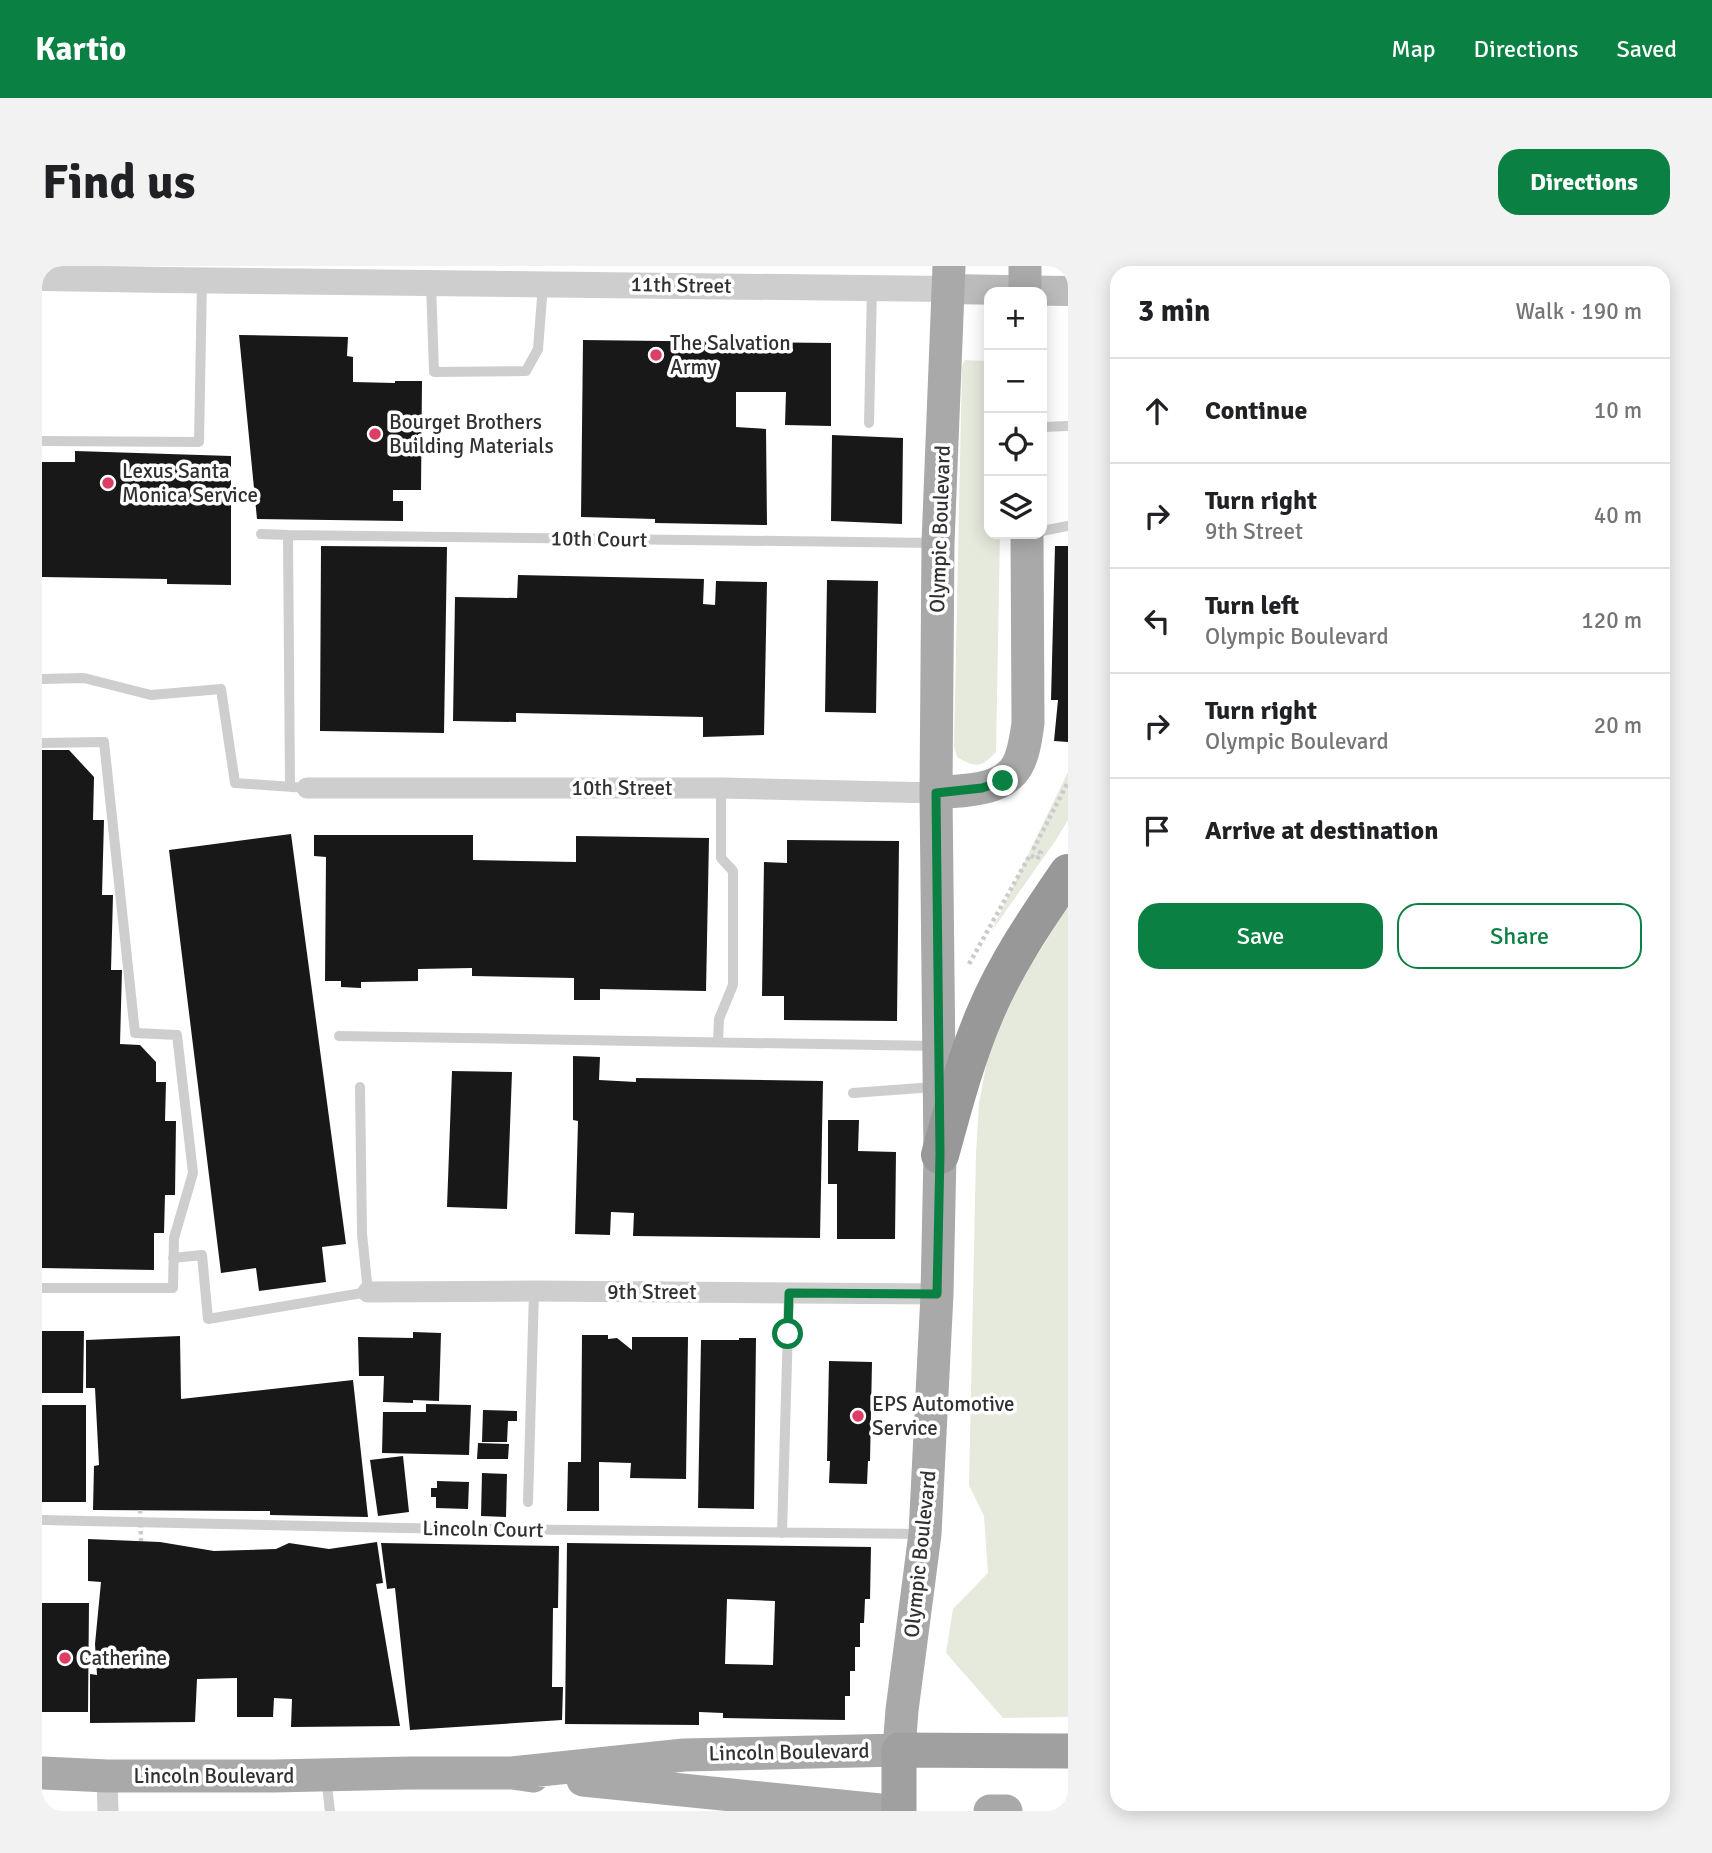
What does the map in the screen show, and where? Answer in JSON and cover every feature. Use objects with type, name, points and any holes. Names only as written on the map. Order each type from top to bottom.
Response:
[{"type":"highway","points":[[940,1154],[964,1068],[984,1014],[1019,948],[1068,873]]},
{"type":"highway","name":"Lincoln Boulevard","points":[[899,1750],[1068,1751]]},
{"type":"highway","name":"Olympic Boulevard","points":[[899,1750],[900,1811]]},
{"type":"main road","name":"11th Street","points":[[948,278],[1025,283],[1068,291]]},
{"type":"main road","name":"Olympic Boulevard","points":[[899,1750],[925,1534],[937,1294],[940,1154],[936,793],[938,542],[948,278]]},
{"type":"main road","points":[[936,793],[982,788],[1003,781],[1017,767],[1028,723],[1027,539]]},
{"type":"main road","name":"Lincoln Boulevard","points":[[42,1773],[107,1776],[274,1776],[512,1773],[684,1755],[899,1750]]},
{"type":"main road","name":"Lincoln Boulevard","points":[[512,1773],[725,1798],[891,1811]]},
{"type":"main road","points":[[990,1811],[1004,1811]]},
{"type":"street","name":"11th Street","points":[[42,278],[166,273],[202,281],[240,274],[431,283],[872,288],[948,278]]},
{"type":"street","name":"10th Street","points":[[299,787],[720,788],[936,793]]},
{"type":"street","name":"9th Street","points":[[368,1292],[937,1294]]},
{"type":"street","points":[[107,1776],[107,1811]]},
{"type":"lane","points":[[42,441],[199,442],[202,281]]},
{"type":"lane","points":[[431,283],[434,372],[526,371],[538,349],[543,283]]},
{"type":"lane","points":[[869,422],[872,288]]},
{"type":"lane","points":[[1047,427],[1068,426]]},
{"type":"lane","points":[[1047,530],[1068,526]]},
{"type":"lane","name":"10th Court","points":[[261,534],[938,542]]},
{"type":"lane","points":[[42,679],[84,678],[151,695],[221,689],[235,783],[299,787],[288,536]]},
{"type":"lane","points":[[42,743],[104,741],[135,1033],[177,1035],[193,1173],[174,1238],[173,1288],[42,1288]]},
{"type":"lane","points":[[718,1042],[719,1019],[733,985],[733,871],[720,858],[720,788]]},
{"type":"lane","points":[[340,1036],[938,1046]]},
{"type":"lane","points":[[173,1258],[202,1255],[208,1319],[368,1292],[362,1234],[360,1087]]},
{"type":"lane","points":[[853,1093],[939,1087]]},
{"type":"lane","points":[[528,1502],[534,1291]]},
{"type":"lane","points":[[782,1533],[789,1293]]},
{"type":"lane","name":"Lincoln Court","points":[[42,1520],[402,1528],[925,1534]]},
{"type":"lane","points":[[326,1775],[330,1811]]},
{"type":"path","points":[[938,969],[968,966],[1030,856],[1037,859],[1040,856],[1041,853],[1034,848],[1068,782]]},
{"type":"path","points":[[140,1510],[141,1541]]},
{"type":"shaded area","points":[[965,360],[984,361],[984,539],[1000,539],[996,752],[978,765],[957,757],[954,746],[962,366]]},
{"type":"shaded area","points":[[1068,772],[1068,820],[991,932]]},
{"type":"shaded area","points":[[1068,906],[1068,1717],[1003,1718],[946,1653],[953,1609],[988,1573],[984,1516],[969,1485],[979,1104],[989,1049],[1012,995]]},
{"type":"building","points":[[239,335],[348,337],[347,356],[353,357],[353,382],[422,381],[421,490],[393,490],[393,501],[403,501],[403,521],[257,519]]},
{"type":"building","points":[[583,340],[831,343],[831,426],[785,425],[786,392],[736,392],[736,427],[766,429],[767,525],[655,523],[655,519],[581,517]]},
{"type":"building","points":[[832,435],[903,438],[902,524],[831,521]]},
{"type":"building","points":[[75,451],[231,456],[231,585],[167,584],[167,579],[42,577],[42,462],[75,462]]},
{"type":"building","points":[[321,546],[447,547],[444,733],[320,731]]},
{"type":"building","points":[[1055,546],[1068,546],[1068,742],[1054,741],[1058,700],[1051,700]]},
{"type":"building","points":[[518,575],[704,579],[703,604],[715,605],[716,581],[767,582],[764,735],[703,737],[703,717],[516,713],[516,722],[453,721],[455,597],[517,598]]},
{"type":"building","points":[[827,580],[878,581],[876,713],[825,712]]},
{"type":"building","points":[[42,750],[69,750],[94,777],[93,820],[104,820],[102,895],[113,895],[111,970],[122,970],[120,1044],[140,1045],[156,1062],[156,1082],[166,1082],[165,1121],[176,1121],[175,1195],[165,1195],[164,1233],[154,1233],[154,1270],[42,1268]]},
{"type":"building","points":[[291,834],[346,1244],[322,1247],[326,1282],[259,1291],[256,1268],[221,1273],[169,850]]},
{"type":"building","points":[[314,835],[473,835],[473,860],[576,862],[576,836],[709,838],[706,991],[600,989],[600,1000],[574,1000],[574,978],[472,976],[472,968],[418,969],[418,981],[361,982],[361,988],[341,987],[341,981],[325,981],[326,857],[314,856]]},
{"type":"building","points":[[787,840],[899,841],[897,1021],[784,1020],[784,996],[762,996],[764,862],[787,863]]},
{"type":"building","points":[[573,1056],[600,1057],[599,1080],[636,1082],[636,1078],[823,1081],[820,1238],[633,1236],[634,1213],[611,1212],[610,1235],[575,1234],[578,1121],[573,1120]]},
{"type":"building","points":[[452,1071],[512,1072],[507,1209],[447,1207]]},
{"type":"building","points":[[828,1120],[859,1120],[858,1151],[896,1152],[895,1239],[837,1239],[837,1184],[828,1184]]},
{"type":"building","points":[[42,1331],[84,1331],[83,1393],[42,1393]]},
{"type":"building","points":[[413,1332],[441,1333],[439,1401],[383,1402],[384,1376],[359,1376],[358,1337],[413,1338]]},
{"type":"building","points":[[582,1335],[608,1335],[608,1339],[617,1338],[632,1350],[632,1337],[688,1337],[686,1479],[630,1478],[631,1463],[599,1462],[599,1511],[567,1511],[568,1462],[581,1462]]},
{"type":"building","points":[[180,1336],[181,1399],[353,1380],[368,1517],[270,1515],[270,1511],[93,1510],[94,1466],[99,1465],[95,1388],[86,1388],[86,1340]]},
{"type":"building","points":[[756,1338],[754,1509],[698,1508],[701,1340]]},
{"type":"building","points":[[829,1361],[872,1362],[867,1484],[829,1483]]},
{"type":"building","points":[[426,1404],[471,1405],[469,1455],[382,1453],[383,1412],[426,1412]]},
{"type":"building","points":[[42,1405],[86,1405],[86,1502],[42,1502]]},
{"type":"building","points":[[483,1410],[517,1411],[517,1421],[508,1421],[507,1442],[482,1442]]},
{"type":"building","points":[[478,1443],[509,1444],[508,1459],[477,1459]]},
{"type":"building","points":[[403,1456],[409,1512],[378,1516],[370,1460]]},
{"type":"building","points":[[482,1473],[507,1474],[506,1517],[481,1516]]},
{"type":"building","points":[[437,1481],[469,1482],[468,1509],[436,1508],[436,1497],[431,1497],[431,1488],[437,1488]]},
{"type":"building","points":[[88,1539],[160,1542],[214,1551],[276,1549],[289,1543],[329,1549],[377,1542],[383,1583],[376,1584],[400,1726],[291,1727],[292,1699],[274,1698],[273,1717],[237,1717],[237,1678],[197,1679],[195,1722],[90,1723],[90,1674],[97,1675],[95,1644],[101,1582],[88,1581]]},
{"type":"building","points":[[381,1543],[559,1546],[558,1608],[553,1608],[552,1687],[563,1687],[562,1720],[410,1730],[395,1588],[387,1589]]},
{"type":"building","points":[[567,1543],[871,1547],[870,1599],[865,1599],[864,1623],[860,1623],[860,1647],[855,1647],[855,1671],[850,1671],[850,1696],[845,1696],[845,1720],[723,1718],[723,1713],[699,1712],[699,1725],[565,1724]],"holes":[[[727,1599],[775,1601],[773,1665],[725,1664]]]},
{"type":"building","name":"Catherine","points":[[42,1603],[89,1603],[88,1712],[42,1712]]},
{"type":"place","name":"The Salvation Army","points":[[656,355]]},
{"type":"place","name":"Bourget Brothers Building Materials","points":[[375,434]]},
{"type":"place","name":"Lexus Santa Monica Service","points":[[108,483]]},
{"type":"place","name":"EPS Automotive Service","points":[[858,1416]]},
{"type":"place","name":"Catherine","points":[[65,1658]]},
{"type":"route","points":[[788,1334],[789,1293],[937,1294],[940,1154],[936,793],[982,788],[1003,781]]}]
